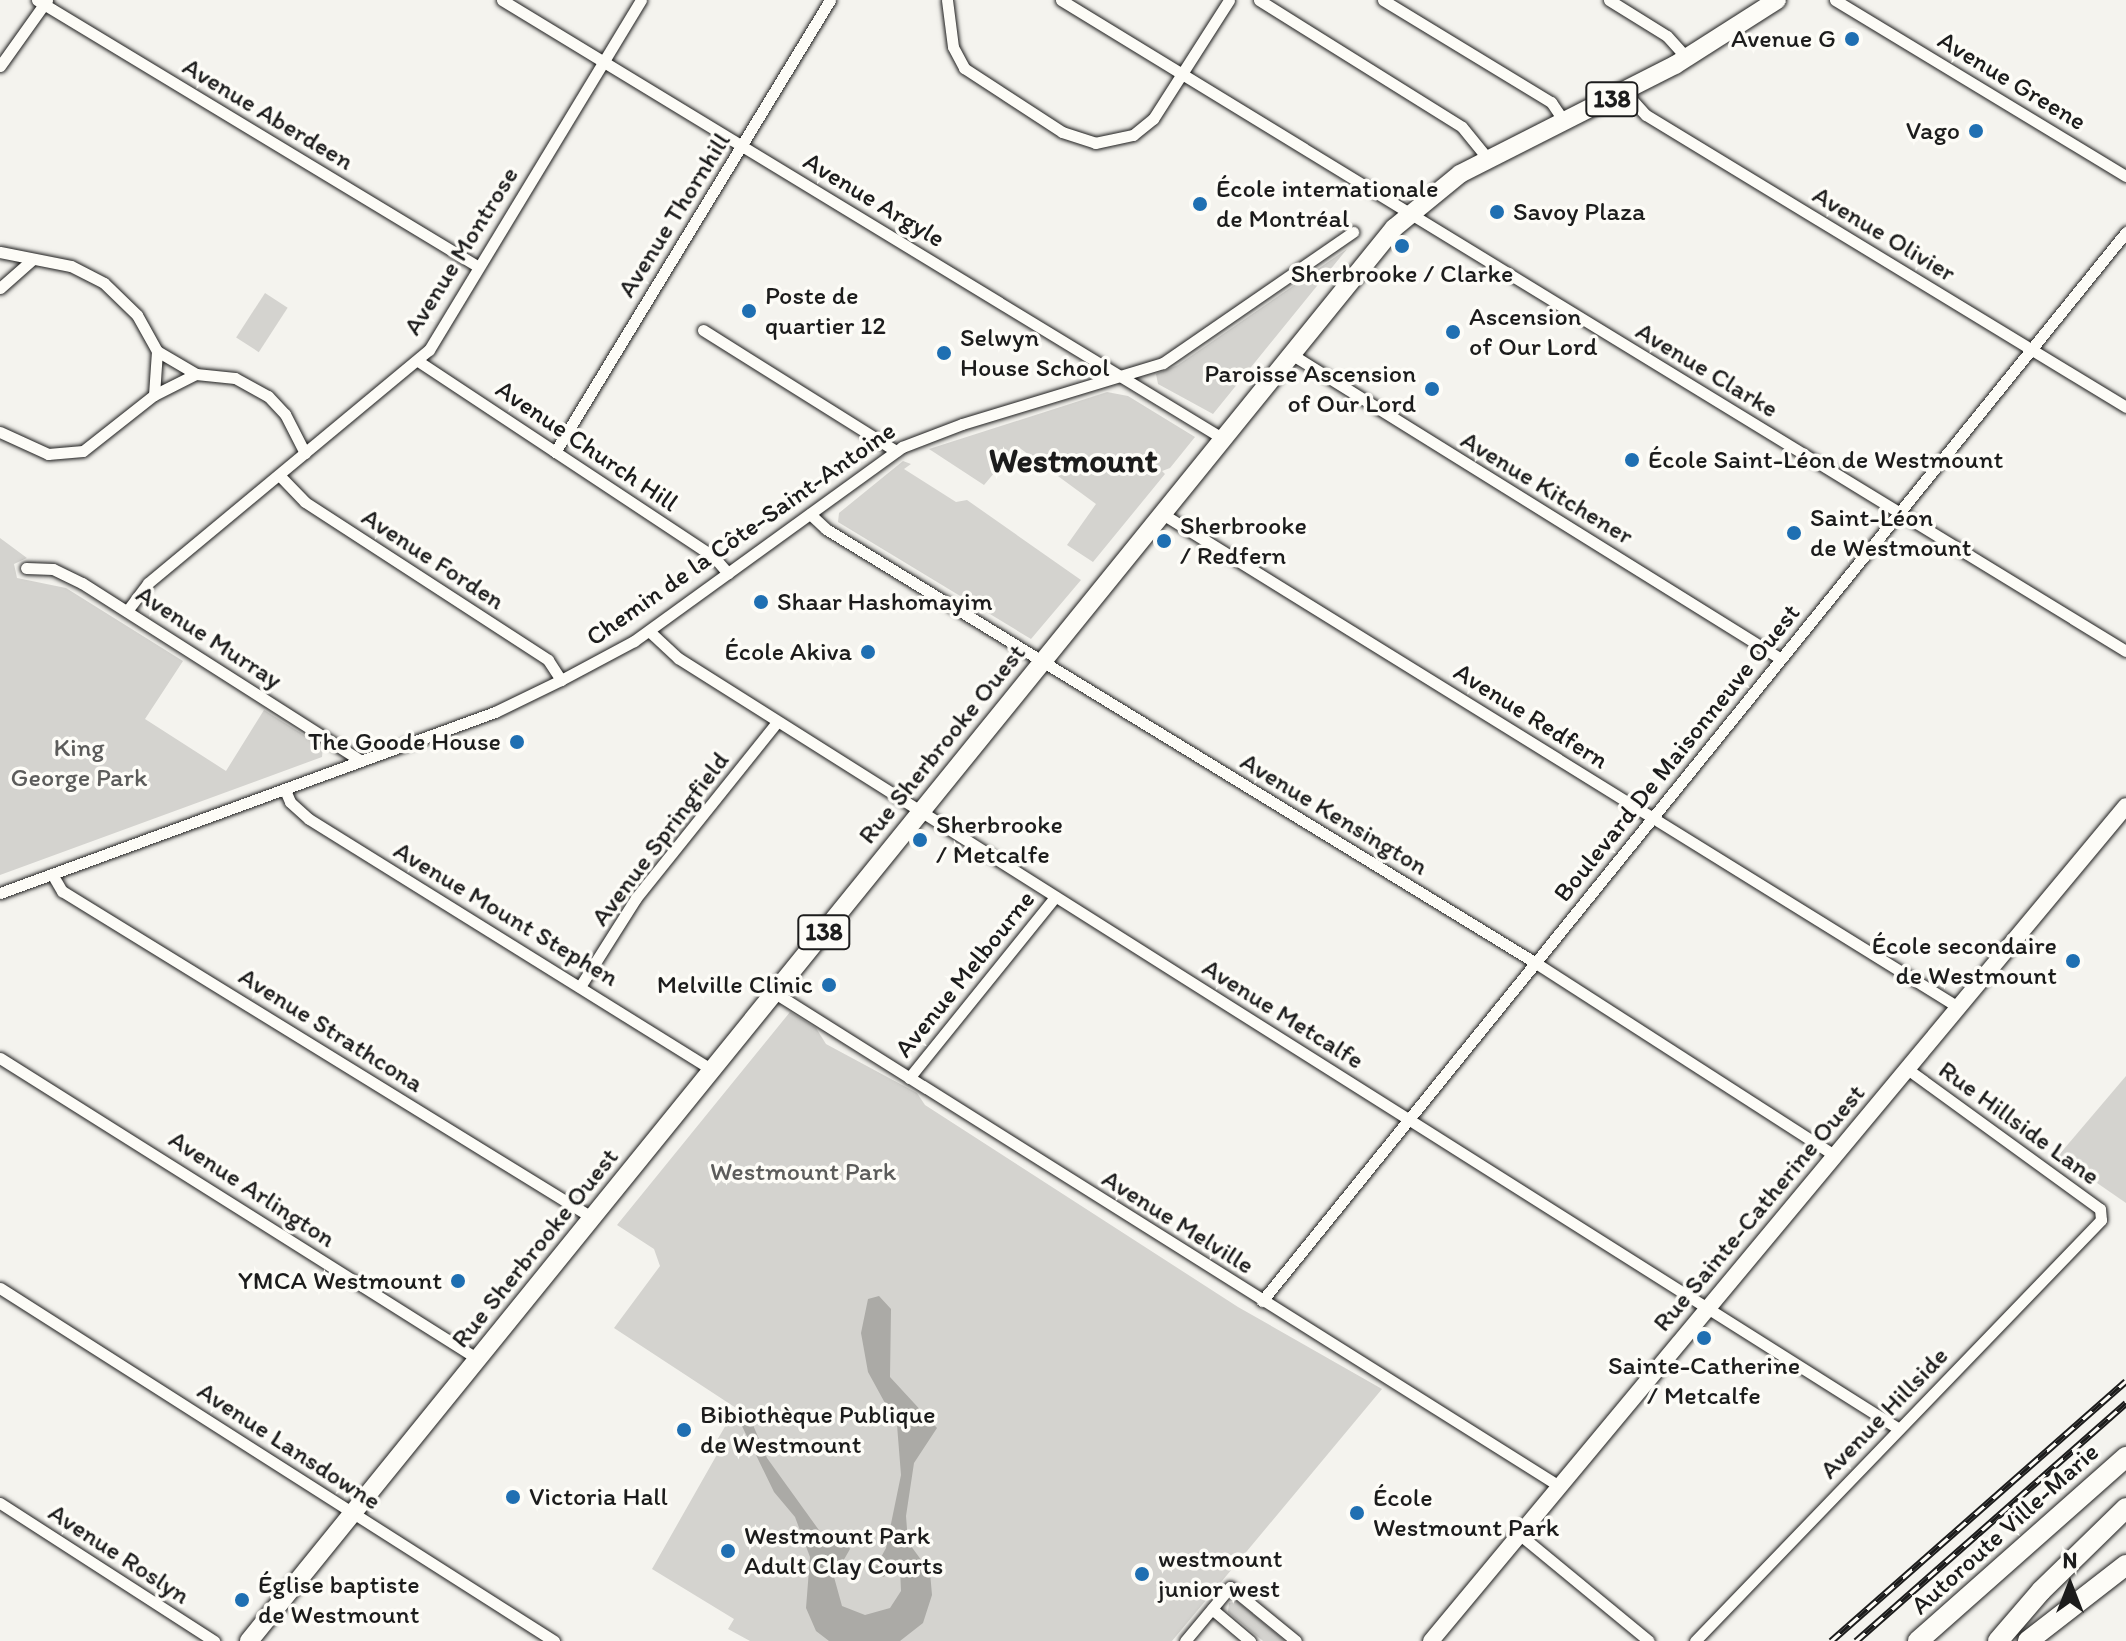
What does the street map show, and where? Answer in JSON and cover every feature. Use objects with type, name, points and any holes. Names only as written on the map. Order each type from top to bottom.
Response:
[{"type":"highway","name":"Autoroute Ville-Marie","points":[[1918,1641],[2126,1457]]},
{"type":"highway","points":[[1998,1641],[2041,1591],[2126,1508]]},
{"type":"highway","points":[[2028,1641],[2126,1565]]},
{"type":"main road","name":"Rue Sherbrooke Ouest","points":[[249,1641],[1161,513],[1408,213],[1488,159],[1565,123],[1687,58],[1777,0]]},
{"type":"main road","name":"Rue Sainte-Catherine Ouest","points":[[1431,1641],[2126,806]]},
{"type":"street","name":"Avenue Argyle","points":[[502,0],[1222,438]]},
{"type":"street","name":"Avenue Montrose","points":[[127,611],[148,583],[418,361],[641,0]]},
{"type":"street","name":"Avenue Thornhill","points":[[555,452],[830,0]]},
{"type":"street","points":[[947,0],[953,47],[964,68],[1079,140],[1109,142],[1144,128],[1229,0]]},
{"type":"street","name":"Avenue Clarke","points":[[1061,0],[2126,651]]},
{"type":"street","points":[[1259,0],[1462,127],[1488,159]]},
{"type":"street","points":[[1383,0],[1551,102],[1565,123]]},
{"type":"street","points":[[1609,0],[1667,36],[1687,58]]},
{"type":"street","name":"Avenue Greene","points":[[1835,0],[2126,176]]},
{"type":"street","points":[[0,66],[43,2]]},
{"type":"street","name":"Avenue Aberdeen","points":[[43,2],[477,266]]},
{"type":"street","name":"Avenue Olivier","points":[[1625,92],[1646,115],[2126,407]]},
{"type":"street","name":"Chemin de la Côte-Saint-Antoine","points":[[0,893],[495,712],[561,680],[649,631],[896,451],[947,428],[1121,376],[1184,351],[1353,232]]},
{"type":"street","name":"Boulevard De Maisonneuve Ouest","points":[[1262,1301],[2126,232]]},
{"type":"street","points":[[0,252],[71,266],[104,283],[137,315],[157,351],[196,374],[235,378],[268,396],[285,414],[305,453]]},
{"type":"street","points":[[0,288],[33,259]]},
{"type":"street","points":[[703,330],[896,451]]},
{"type":"street","points":[[154,395],[157,351]]},
{"type":"street","name":"Avenue Kitchener","points":[[1291,354],[1781,659]]},
{"type":"street","name":"Avenue Church Hill","points":[[418,361],[713,556],[728,573]]},
{"type":"street","points":[[0,432],[48,454],[83,451],[154,395],[196,374]]},
{"type":"street","name":"Avenue Forden","points":[[279,475],[305,502],[538,653],[561,680]]},
{"type":"street","name":"Avenue Redfern","points":[[1161,513],[1958,1007]]},
{"type":"street","name":"Avenue Kensington","points":[[810,514],[1042,662],[1536,963],[1834,1155]]},
{"type":"street","name":"Avenue Murray","points":[[26,568],[66,574],[361,761]]},
{"type":"street","name":"Avenue Metcalfe","points":[[649,631],[678,658],[777,722],[1899,1429]]},
{"type":"street","name":"Avenue Springfield","points":[[581,985],[636,898],[777,722]]},
{"type":"street","name":"Avenue Mount Stephen","points":[[285,790],[290,802],[309,819],[581,985],[713,1070]]},
{"type":"street","name":"Avenue Strathcona","points":[[52,874],[62,891],[593,1218]]},
{"type":"street","name":"Avenue Melbourne","points":[[909,1078],[1055,897]]},
{"type":"street","name":"Avenue Melville","points":[[775,993],[1559,1486]]},
{"type":"street","name":"Avenue Arlington","points":[[0,1058],[478,1359]]},
{"type":"street","name":"Rue Hillside Lane","points":[[1907,1069],[2102,1215]]},
{"type":"street","name":"Avenue Hillside","points":[[1695,1641],[2102,1215]]},
{"type":"street","name":"Avenue Lansdowne","points":[[0,1288],[554,1641]]},
{"type":"street","name":"Avenue Roslyn","points":[[0,1503],[214,1641]]},
{"type":"street","points":[[1519,1534],[1649,1641]]},
{"type":"street","points":[[1185,1641],[1230,1587],[1296,1641]]},
{"type":"street","points":[[1212,1609],[1250,1641]]},
{"type":"green space","points":[[1347,249],[1213,414],[1158,384],[1156,374],[1178,365]]},
{"type":"green space","points":[[265,293],[288,308],[259,352],[236,337]]},
{"type":"green space","points":[[1107,392],[1128,396],[1195,437],[1170,468],[1162,471],[1165,474],[1093,562],[1067,545],[1096,504],[1017,446],[984,485],[929,449]]},
{"type":"green space","points":[[903,461],[911,464],[904,469],[956,502],[967,500],[1081,580],[1031,639],[838,522],[839,513]]},
{"type":"green space","name":"King George Park","points":[[0,538],[27,558],[14,564],[17,578],[66,588],[183,661],[145,719],[226,771],[264,710],[323,747],[322,757],[0,875]]},
{"type":"green space","name":"Westmount Park","points":[[790,1012],[816,1028],[826,1044],[917,1093],[925,1105],[1238,1307],[1382,1389],[1172,1641],[750,1641],[728,1629],[734,1619],[652,1569],[719,1451],[713,1447],[736,1408],[614,1328],[660,1266],[654,1249],[617,1225]]},
{"type":"green space","points":[[2126,1076],[2126,1203],[2058,1156]]},
{"type":"green space","points":[[1237,1601],[1285,1641],[1263,1641],[1228,1612],[1229,1603]]},
{"type":"shaded area","points":[[879,1296],[891,1309],[890,1377],[937,1428],[914,1463],[906,1516],[908,1542],[930,1572],[932,1595],[923,1623],[900,1641],[829,1641],[816,1631],[806,1608],[810,1557],[795,1517],[774,1492],[741,1424],[747,1420],[753,1425],[767,1458],[821,1533],[834,1534],[847,1543],[850,1549],[834,1577],[842,1606],[865,1615],[890,1608],[901,1591],[900,1569],[883,1577],[875,1568],[886,1548],[901,1475],[897,1425],[868,1372],[861,1333],[868,1299]]},
{"type":"railway","points":[[1831,1641],[2126,1381]]},
{"type":"railway","points":[[1856,1641],[2126,1403]]},
{"type":"place","name":"Avenue G","points":[[1852,39]]},
{"type":"place","name":"Vago","points":[[1976,131]]},
{"type":"place","name":"École internationale de Montréal","points":[[1200,204]]},
{"type":"place","name":"Savoy Plaza","points":[[1497,212]]},
{"type":"place","name":"Sherbrooke / Clarke","points":[[1402,246]]},
{"type":"place","name":"Poste de quartier 12","points":[[749,311]]},
{"type":"place","name":"Ascension of Our Lord","points":[[1453,332]]},
{"type":"place","name":"Selwyn House School","points":[[944,353]]},
{"type":"place","name":"Paroisse Ascension of Our Lord","points":[[1432,389]]},
{"type":"place","name":"École Saint-Léon de Westmount","points":[[1632,460]]},
{"type":"place","name":"Saint-Léon de Westmount","points":[[1794,533]]},
{"type":"place","name":"Sherbrooke / Redfern","points":[[1164,541]]},
{"type":"place","name":"Shaar Hashomayim","points":[[761,602]]},
{"type":"place","name":"École Akiva","points":[[868,652]]},
{"type":"place","name":"The Goode House","points":[[517,742]]},
{"type":"place","name":"Sherbrooke / Metcalfe","points":[[920,840]]},
{"type":"place","name":"École secondaire de Westmount","points":[[2073,961]]},
{"type":"place","name":"Melville Clinic","points":[[829,985]]},
{"type":"place","name":"YMCA Westmount","points":[[458,1281]]},
{"type":"place","name":"Sainte-Catherine / Metcalfe","points":[[1704,1338]]},
{"type":"place","name":"Bibiothèque Publique de Westmount","points":[[684,1430]]},
{"type":"place","name":"Victoria Hall","points":[[513,1497]]},
{"type":"place","name":"École Westmount Park","points":[[1357,1513]]},
{"type":"place","name":"Westmount Park Adult Clay Courts","points":[[728,1551]]},
{"type":"place","name":"westmount junior west","points":[[1142,1574]]},
{"type":"place","name":"Église baptiste de Westmount","points":[[242,1600]]},
{"type":"district","name":"Westmount","points":[[1073,461]]}]
